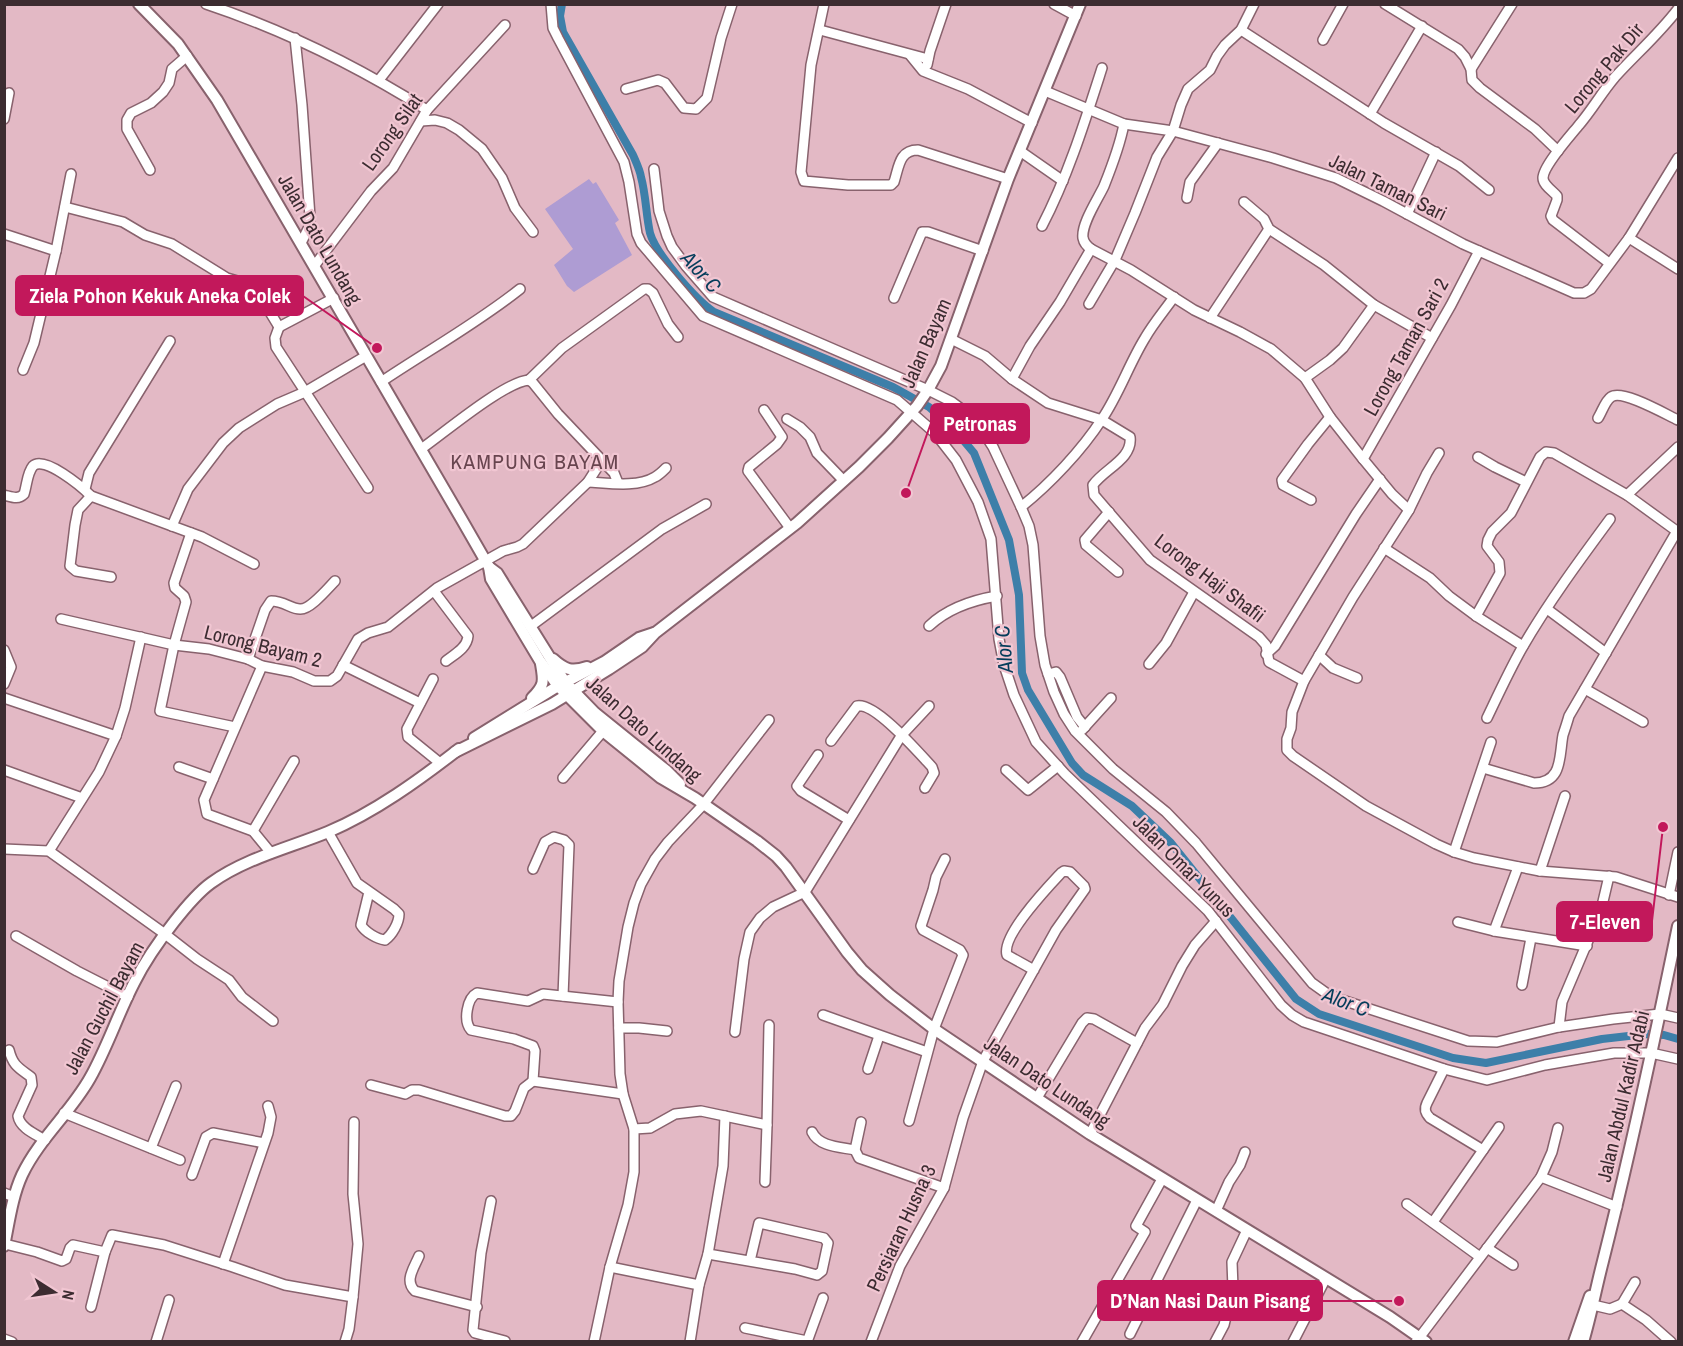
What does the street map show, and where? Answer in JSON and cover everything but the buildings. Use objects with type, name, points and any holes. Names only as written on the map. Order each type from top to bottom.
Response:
[{"type":"main road","name":"Jalan Dato Lundang","points":[[139,4],[178,44],[217,100],[421,449],[487,564],[492,579],[543,656],[566,688],[593,716],[667,771],[699,801]]},
{"type":"main road","name":"Jalan Bayam","points":[[566,688],[607,666],[639,638],[655,633],[790,528],[888,438],[914,410],[927,392],[940,366],[1008,179],[1080,4]]},
{"type":"main road","name":"Jalan Dato Lundang","points":[[487,564],[497,573],[531,626],[543,656]]},
{"type":"main road","points":[[523,706],[540,690],[544,682],[543,656],[567,669],[607,666]]},
{"type":"main road","points":[[593,716],[589,690],[592,682],[607,666]]},
{"type":"main road","name":"Jalan Guchil Bayam","points":[[455,752],[552,704],[566,688]]},
{"type":"main road","name":"Jalan Guchil Bayam","points":[[5,1245],[9,1195],[32,1158],[89,1080],[147,960],[181,912],[210,884],[236,868],[328,832],[380,804],[523,706],[566,688]]},
{"type":"main road","points":[[552,704],[560,704],[593,716]]},
{"type":"main road","name":"Jalan Dato Lundang","points":[[593,716],[603,731],[661,778],[758,841],[776,856],[862,970],[934,1029],[1090,1134],[1390,1317],[1420,1340]]},
{"type":"main road","name":"Jalan Abdul Kadir Adabi","points":[[1583,1341],[1617,1206],[1678,926]]},
{"type":"main road","name":"Jalan Abdul Kadir Adabi","points":[[1574,1341],[1600,1273]]},
{"type":"street","points":[[206,4],[295,38],[379,80],[427,110]]},
{"type":"street","points":[[379,80],[438,4]]},
{"type":"street","name":"Jalan Omar Yunus","points":[[551,4],[553,28],[624,162],[637,234],[641,243],[703,316],[897,400],[914,410],[934,433],[956,460],[978,502],[991,539],[999,639],[1004,665],[1014,696],[1036,742],[1208,911],[1281,1005],[1304,1022],[1444,1069],[1487,1080],[1545,1065],[1614,1053],[1652,1049],[1678,1059]]},
{"type":"street","points":[[626,88],[658,80],[665,82],[684,108],[696,109],[707,98],[721,38],[732,4]]},
{"type":"street","points":[[825,4],[811,65],[801,172],[804,181],[848,185],[891,185],[904,154],[909,150],[918,150],[1008,179]]},
{"type":"street","points":[[927,73],[928,59],[946,4]]},
{"type":"street","points":[[1054,4],[1076,16]]},
{"type":"street","points":[[1089,304],[1115,260],[1157,157],[1173,131],[1188,89],[1210,70],[1217,56],[1241,30],[1254,4]]},
{"type":"street","points":[[1323,39],[1343,4]]},
{"type":"street","points":[[1385,4],[1458,49],[1471,69],[1472,80],[1535,129],[1558,151]]},
{"type":"street","points":[[1471,69],[1512,4]]},
{"type":"street","name":"Lorong Pak Dir","points":[[1609,263],[1558,225],[1551,216],[1557,196],[1544,183],[1543,178],[1558,151],[1614,78],[1678,9]]},
{"type":"street","name":"Lorong Silat","points":[[315,265],[371,191],[393,168],[427,110],[505,25]]},
{"type":"street","points":[[1370,114],[1422,26]]},
{"type":"street","points":[[820,30],[928,59]]},
{"type":"street","points":[[1241,30],[1370,114],[1459,166],[1489,190]]},
{"type":"street","points":[[295,38],[303,105],[310,218],[309,227],[301,243]]},
{"type":"street","points":[[910,55],[918,67],[927,73],[968,89],[1032,123]]},
{"type":"street","points":[[150,170],[127,129],[127,120],[131,113],[151,103],[163,92],[172,69],[187,56]]},
{"type":"street","points":[[1042,226],[1063,181],[1102,68]]},
{"type":"street","name":"Jalan Taman Sari","points":[[1045,91],[1124,123],[1173,131],[1274,158],[1336,178],[1463,244],[1574,293],[1584,293],[1591,289],[1629,238],[1678,158]]},
{"type":"street","points":[[4,119],[9,93]]},
{"type":"street","points":[[421,122],[435,120],[447,123],[482,149],[502,178],[515,208],[532,232]]},
{"type":"street","points":[[1124,123],[1114,160],[1084,229],[1083,238],[1086,245],[1210,318],[1270,349],[1305,378],[1330,417],[1392,494],[1408,510]]},
{"type":"street","points":[[1187,198],[1190,182],[1218,143]]},
{"type":"street","points":[[1020,151],[1063,181]]},
{"type":"street","points":[[1407,214],[1436,152]]},
{"type":"street","points":[[654,169],[659,211],[672,247],[713,297],[952,402],[975,419],[993,447],[1029,526],[1033,545],[1040,636],[1048,674],[1064,714],[1082,730],[1113,769],[1166,812],[1196,843],[1312,983],[1339,999],[1468,1041],[1497,1042],[1558,1027],[1678,1018]]},
{"type":"street","points":[[23,370],[34,343],[56,251],[71,174]]},
{"type":"street","points":[[1668,174],[1678,179]]},
{"type":"street","points":[[1244,202],[1264,219],[1269,230],[1324,265],[1374,305],[1432,338]]},
{"type":"street","points":[[65,207],[123,222],[145,235],[172,244],[227,278],[251,285],[256,289],[279,327]]},
{"type":"street","points":[[1210,318],[1269,230]]},
{"type":"street","points":[[894,298],[922,232],[983,251]]},
{"type":"street","points":[[4,234],[56,251]]},
{"type":"street","points":[[1629,238],[1678,269]]},
{"type":"street","points":[[1012,379],[1091,249]]},
{"type":"street","name":"Lorong Taman Sari 2","points":[[1363,459],[1479,251]]},
{"type":"street","points":[[381,382],[470,325],[520,289]]},
{"type":"street","points":[[421,449],[495,396],[522,381],[529,380],[562,348],[644,289],[651,290],[668,324],[678,337]]},
{"type":"street","points":[[1021,507],[1036,495],[1081,447],[1102,420],[1145,338],[1174,297]]},
{"type":"street","points":[[334,298],[279,327],[275,338],[276,347],[368,488]]},
{"type":"street","points":[[1305,378],[1342,348],[1374,305]]},
{"type":"street","name":"Lorong Haji Shafii","points":[[951,339],[986,356],[1012,379],[1048,403],[1102,420],[1130,437],[1131,443],[1126,454],[1093,485],[1094,495],[1150,560],[1259,637],[1266,645],[1269,662],[1304,681]]},
{"type":"street","points":[[111,577],[76,571],[70,566],[78,510],[88,492],[89,473],[170,341]]},
{"type":"street","points":[[172,526],[188,489],[223,443],[238,428],[366,356]]},
{"type":"street","points":[[529,380],[614,473],[618,483]]},
{"type":"street","points":[[1598,418],[1607,401],[1611,397],[1620,395],[1678,420]]},
{"type":"street","points":[[764,410],[782,436],[777,444],[749,466],[748,471],[790,528]]},
{"type":"street","points":[[1311,500],[1283,485],[1282,480],[1330,417]]},
{"type":"street","points":[[787,419],[810,437],[817,453],[843,480]]},
{"type":"street","points":[[1627,495],[1678,447]]},
{"type":"street","points":[[1476,616],[1500,573],[1499,562],[1487,546],[1488,540],[1492,532],[1511,513],[1539,457],[1546,452],[1550,452],[1627,495],[1678,532],[1569,716],[1557,770],[1548,780],[1534,783],[1483,768]]},
{"type":"street","points":[[1439,453],[1408,510],[1304,681],[1292,712],[1287,750],[1366,806],[1437,844],[1474,858],[1540,871],[1609,876],[1674,896],[1678,852]]},
{"type":"street","points":[[1478,457],[1526,482]]},
{"type":"street","name":"Lorong Bayam 2","points":[[61,619],[174,645],[209,649],[248,659],[262,666],[293,672],[314,681],[330,681],[337,676],[358,639],[368,633],[388,627],[434,591],[487,564],[503,551],[523,544],[588,482],[602,460]]},
{"type":"street","points":[[4,495],[21,497],[32,467],[36,463],[50,465],[88,492],[202,537],[254,564]]},
{"type":"street","points":[[588,482],[627,484],[649,480],[666,468]]},
{"type":"street","points":[[1266,654],[1275,646],[1380,479]]},
{"type":"street","points":[[531,626],[662,529],[706,504]]},
{"type":"street","points":[[1109,512],[1085,542],[1118,572]]},
{"type":"street","points":[[1487,718],[1523,646],[1610,519]]},
{"type":"street","points":[[191,533],[174,585],[186,600],[160,711],[235,727]]},
{"type":"street","points":[[1384,548],[1430,578],[1476,616],[1523,646]]},
{"type":"street","points":[[248,659],[265,610],[271,601],[280,601],[300,609],[308,607],[335,581]]},
{"type":"street","points":[[434,591],[468,636],[465,646],[446,661]]},
{"type":"street","points":[[1149,664],[1166,643],[1194,592]]},
{"type":"street","points":[[929,626],[935,620],[968,602],[997,596]]},
{"type":"street","points":[[1547,609],[1606,653]]},
{"type":"street","points":[[49,851],[99,772],[116,736],[125,708],[141,637]]},
{"type":"street","points":[[4,650],[11,667],[4,684]]},
{"type":"street","points":[[1319,655],[1333,668],[1357,678]]},
{"type":"street","points":[[343,665],[420,703]]},
{"type":"street","points":[[262,666],[204,800],[207,814],[253,831],[270,853]]},
{"type":"street","points":[[434,679],[407,729],[408,737],[440,763]]},
{"type":"street","points":[[1585,689],[1643,722]]},
{"type":"street","points":[[4,698],[116,736]]},
{"type":"street","points":[[1082,730],[1110,698]]},
{"type":"street","points":[[831,741],[857,706],[862,705],[883,717],[933,769],[932,778],[925,788]]},
{"type":"street","points":[[735,1032],[744,959],[750,932],[760,918],[773,907],[805,892],[901,736],[929,706]]},
{"type":"street","points":[[594,1341],[634,1172],[634,1129],[623,1095],[618,1028],[619,981],[627,927],[640,884],[655,859],[699,801],[769,720]]},
{"type":"street","points":[[563,778],[603,731]]},
{"type":"street","points":[[1454,852],[1491,742]]},
{"type":"street","points":[[818,755],[797,786],[801,791],[849,820]]},
{"type":"street","points":[[253,831],[294,760]]},
{"type":"street","points":[[1006,770],[1028,790],[1058,766]]},
{"type":"street","points":[[179,767],[213,779]]},
{"type":"street","points":[[4,770],[82,798]]},
{"type":"street","points":[[1540,871],[1565,796]]},
{"type":"street","points":[[328,832],[357,883],[399,914],[399,919],[385,940],[364,929],[361,925],[369,892]]},
{"type":"street","points":[[533,869],[545,842],[554,837],[564,840],[569,845],[563,996]]},
{"type":"street","points":[[4,849],[49,851],[229,980],[238,993],[273,1021]]},
{"type":"street","points":[[909,1121],[934,1029],[963,955],[960,950],[923,930],[921,926],[936,877],[945,859]]},
{"type":"street","points":[[1494,931],[1518,867]]},
{"type":"street","name":"Persiaran Husna 3","points":[[871,1341],[900,1266],[944,1188],[963,1118],[983,1061],[1034,970],[1056,930],[1085,889],[1070,872],[1061,873],[1030,907],[1018,924],[1006,949],[1007,955],[1034,970]]},
{"type":"street","points":[[1558,1027],[1562,1002],[1601,910],[1609,876]]},
{"type":"street","points":[[1090,1134],[1145,1028],[1163,1004],[1195,945],[1216,921]]},
{"type":"street","points":[[1458,922],[1531,938],[1587,946]]},
{"type":"street","points":[[15,936],[128,997]]},
{"type":"street","points":[[1522,986],[1531,938]]},
{"type":"street","points":[[533,1081],[535,1051],[533,1046],[514,1039],[471,1030],[467,1026],[470,999],[474,994],[528,1001],[543,994],[618,1002]]},
{"type":"street","points":[[823,1015],[927,1052]]},
{"type":"street","points":[[1037,1098],[1087,1018],[1094,1019],[1137,1043]]},
{"type":"street","points":[[765,1182],[769,1025]]},
{"type":"street","points":[[618,1028],[667,1031]]},
{"type":"street","points":[[868,1069],[879,1036]]},
{"type":"street","points":[[9,1050],[15,1066],[32,1080],[18,1120],[45,1140]]},
{"type":"street","points":[[1444,1069],[1427,1102],[1426,1113],[1430,1118],[1483,1150]]},
{"type":"street","points":[[371,1085],[405,1095],[412,1090],[419,1090],[505,1116],[511,1116],[524,1088],[533,1081],[623,1095]]},
{"type":"street","points":[[151,1148],[176,1086]]},
{"type":"street","points":[[223,1264],[268,1133],[271,1117],[268,1106]]},
{"type":"street","points":[[634,1129],[650,1128],[675,1114],[701,1111],[767,1125]]},
{"type":"street","points":[[64,1113],[180,1160]]},
{"type":"street","points":[[690,1341],[723,1166],[725,1116]]},
{"type":"street","points":[[345,1341],[353,1297],[358,1244],[353,1194],[354,1122]]},
{"type":"street","points":[[861,1122],[855,1150],[859,1158],[944,1188]]},
{"type":"street","points":[[1433,1222],[1499,1127]]},
{"type":"street","points":[[1420,1340],[1541,1177],[1552,1152],[1557,1128]]},
{"type":"street","points":[[812,1132],[815,1138],[823,1143],[855,1150]]},
{"type":"street","points":[[192,1175],[206,1137],[210,1134],[264,1143]]},
{"type":"street","points":[[1216,1211],[1245,1152]]},
{"type":"street","points":[[1541,1177],[1617,1206]]},
{"type":"street","points":[[1082,1341],[1145,1232],[1136,1226],[1162,1179]]},
{"type":"street","points":[[1130,1334],[1197,1200]]},
{"type":"street","points":[[491,1201],[473,1330],[475,1333],[509,1341]]},
{"type":"street","points":[[1407,1204],[1480,1257]]},
{"type":"street","points":[[708,1254],[817,1275],[822,1271],[828,1243],[824,1238],[759,1223],[750,1261]]},
{"type":"street","points":[[1215,1341],[1224,1325],[1233,1288],[1232,1262],[1247,1230]]},
{"type":"street","points":[[92,1307],[105,1252],[112,1234],[164,1245],[285,1285],[353,1297]]},
{"type":"street","points":[[5,1245],[37,1252],[62,1261],[66,1259],[70,1248],[74,1245],[105,1252]]},
{"type":"street","points":[[1487,1248],[1513,1265]]},
{"type":"street","points":[[419,1256],[411,1274],[410,1287],[415,1291],[477,1307]]},
{"type":"street","points":[[610,1267],[699,1284]]},
{"type":"street","points":[[1293,1341],[1326,1278]]},
{"type":"street","points":[[1593,1305],[1610,1309],[1622,1304],[1635,1282]]},
{"type":"street","points":[[745,1328],[807,1341],[823,1298]]},
{"type":"street","points":[[156,1341],[169,1300]]},
{"type":"street","points":[[1622,1304],[1671,1341]]},
{"type":"street","points":[[4,1339],[12,1341]]},
{"type":"shaded area","points":[[589,179],[593,184],[596,182],[619,220],[615,223],[632,255],[574,292],[567,286],[554,265],[573,249],[545,209]]},
{"type":"waterway","name":"Alor C","points":[[562,4],[560,16],[563,32],[633,155],[643,184],[650,233],[668,264],[697,297],[714,312],[893,387],[929,407],[953,428],[974,453],[1009,540],[1019,595],[1022,673],[1028,690],[1072,763],[1083,775],[1132,806],[1171,843],[1296,999],[1319,1014],[1453,1058],[1486,1063],[1602,1039],[1646,1034],[1678,1039]]},
{"type":"place","name":"Ziela Pohon Kekuk Aneka Colek","points":[[377,348]]},
{"type":"place","name":"Petronas","points":[[906,493]]},
{"type":"place","name":"7-Eleven","points":[[1663,827]]},
{"type":"place","name":"D’Nan Nasi Daun Pisang","points":[[1399,1301]]},
{"type":"district","name":"KAMPUNG BAYAM","points":[[535,462]]}]
